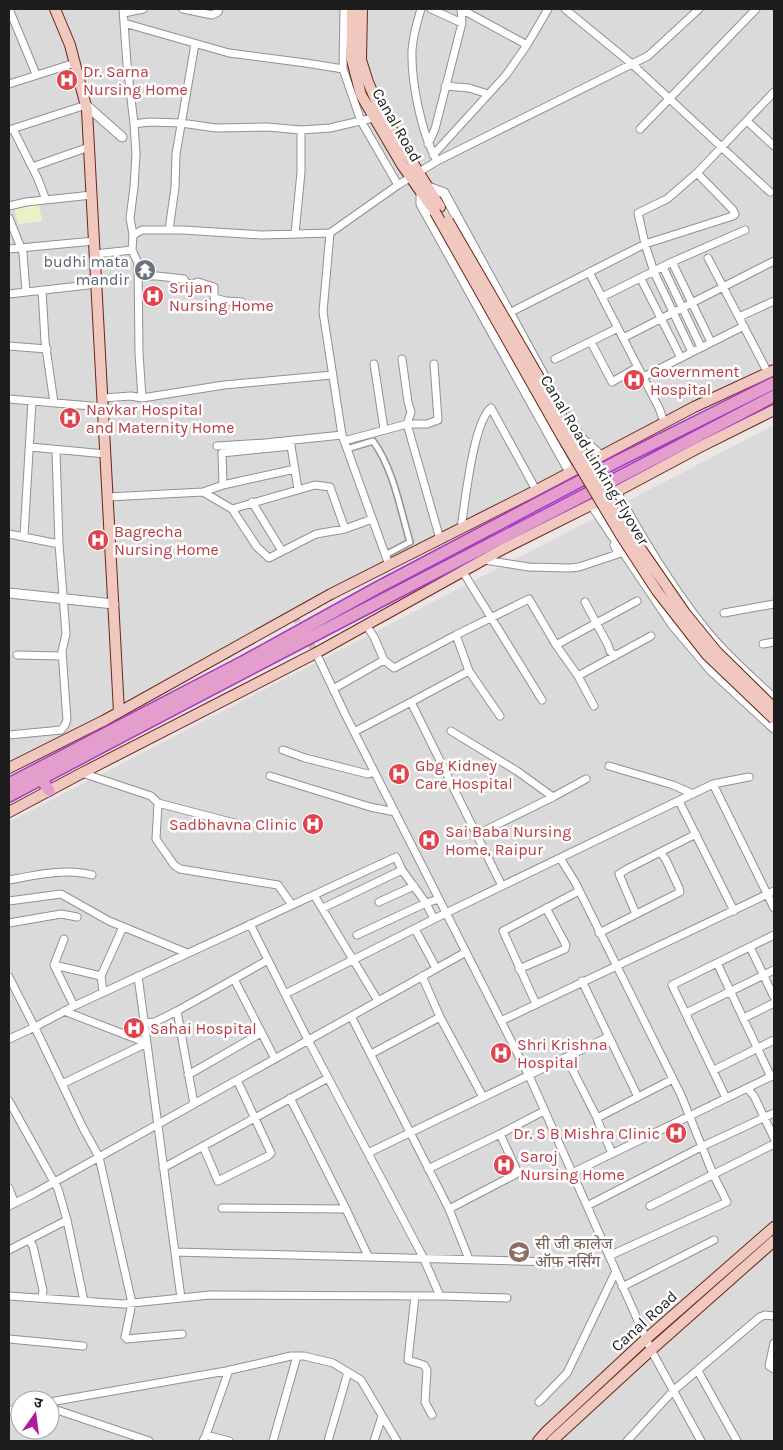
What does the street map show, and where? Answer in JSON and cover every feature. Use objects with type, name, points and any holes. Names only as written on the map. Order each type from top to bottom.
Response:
[{"type":"highway","points":[[9,784],[243,662],[377,588],[618,461],[772,375]]},
{"type":"highway","points":[[9,796],[774,396]]},
{"type":"highway","points":[[41,778],[49,790]]},
{"type":"main road","points":[[55,9],[70,45],[86,105],[119,712]]},
{"type":"main road","name":"Canal Road","points":[[352,9],[352,60],[361,95],[373,118],[415,175]]},
{"type":"main road","name":"Canal Road","points":[[362,9],[361,60],[368,82],[380,110],[424,190]]},
{"type":"main road","name":"Canal Road Linking Flyover","points":[[424,190],[627,528],[685,613],[716,651],[774,708]]},
{"type":"main road","name":"Canal Road Linking Flyover","points":[[437,210],[560,433],[620,534],[657,591],[707,655],[774,719]]},
{"type":"main road","points":[[9,768],[119,712],[332,594],[387,560],[440,539],[694,407],[772,375]]},
{"type":"main road","points":[[9,812],[82,772],[316,653],[483,560],[774,410]]},
{"type":"main road","name":"Canal Road","points":[[538,1441],[646,1338],[774,1227]]},
{"type":"main road","name":"Canal Road","points":[[552,1441],[774,1241]]},
{"type":"street","points":[[9,9],[36,74]]},
{"type":"street","points":[[142,398],[139,353],[139,276],[138,262],[132,250],[133,235],[130,218],[136,154],[124,11],[143,9]]},
{"type":"street","points":[[182,9],[212,14],[218,12],[219,9]]},
{"type":"street","points":[[344,9],[343,69],[360,121],[398,185]]},
{"type":"street","points":[[421,9],[415,27],[412,58],[414,84],[428,145],[435,158]]},
{"type":"street","points":[[431,9],[462,23]]},
{"type":"street","points":[[428,145],[462,23],[461,9]]},
{"type":"street","points":[[461,9],[527,46]]},
{"type":"street","points":[[133,235],[142,230],[262,235],[330,233],[415,175],[435,158],[488,94],[506,76],[527,46],[548,9]]},
{"type":"street","points":[[565,9],[632,64],[770,192]]},
{"type":"street","points":[[435,158],[648,56],[699,9]]},
{"type":"street","points":[[640,129],[756,9]]},
{"type":"street","points":[[124,24],[229,53],[290,60],[343,69]]},
{"type":"street","points":[[169,230],[175,187],[176,154],[195,44]]},
{"type":"street","points":[[9,84],[75,63]]},
{"type":"street","points":[[445,86],[469,88],[488,94]]},
{"type":"street","points":[[692,352],[654,272],[638,213],[667,199],[697,173],[773,94]]},
{"type":"street","points":[[46,200],[32,167],[11,129],[86,105],[122,137]]},
{"type":"street","points":[[134,124],[149,122],[181,123],[216,128],[267,127],[301,130],[330,128],[373,118]]},
{"type":"street","points":[[746,121],[774,146]]},
{"type":"street","points":[[295,234],[301,172],[301,130]]},
{"type":"street","points":[[32,167],[89,147]]},
{"type":"street","points":[[515,310],[645,244],[733,216],[735,214],[733,210],[697,173]]},
{"type":"street","points":[[570,472],[421,204],[424,190],[444,193],[567,417],[581,438],[602,456]]},
{"type":"street","points":[[9,206],[46,200],[92,196]]},
{"type":"street","points":[[9,218],[23,252],[26,292]]},
{"type":"street","points":[[602,297],[672,262],[745,230]]},
{"type":"street","points":[[330,233],[323,312],[332,375],[343,438],[387,560],[410,542],[390,474],[379,449],[373,441],[347,449]]},
{"type":"street","points":[[9,249],[94,241]]},
{"type":"street","points":[[95,254],[132,250]]},
{"type":"street","points":[[708,258],[772,375]]},
{"type":"street","points":[[623,338],[774,261]]},
{"type":"street","points":[[672,262],[711,342]]},
{"type":"street","points":[[662,267],[702,348]]},
{"type":"street","points":[[589,272],[638,366],[664,422]]},
{"type":"street","points":[[139,276],[176,277],[184,279],[186,283],[193,284],[198,282],[214,287],[214,298],[242,302]]},
{"type":"street","points":[[641,279],[681,358]]},
{"type":"street","points":[[9,294],[97,284]]},
{"type":"street","points":[[42,290],[54,403]]},
{"type":"street","points":[[739,317],[774,301]]},
{"type":"street","points":[[643,377],[744,326]]},
{"type":"street","points":[[555,359],[618,328]]},
{"type":"street","points":[[591,342],[612,382],[638,366]]},
{"type":"street","points":[[9,346],[47,349]]},
{"type":"street","points":[[402,359],[411,412],[407,424],[440,539]]},
{"type":"street","points":[[374,364],[384,429]]},
{"type":"street","points":[[217,446],[343,438],[374,434],[384,429],[407,424],[427,424],[438,420],[434,364]]},
{"type":"street","points":[[9,399],[54,403],[103,402],[131,396],[142,398],[224,385],[332,375]]},
{"type":"street","points":[[24,536],[32,401]]},
{"type":"street","points":[[461,528],[471,460],[480,427],[486,412],[490,408],[536,490]]},
{"type":"street","points":[[223,485],[222,454],[291,446],[298,489]]},
{"type":"street","points":[[30,447],[56,451],[106,454]]},
{"type":"street","points":[[9,735],[61,730],[65,725],[66,700],[62,656],[66,634],[59,544],[56,451]]},
{"type":"street","points":[[108,497],[203,492],[223,485],[295,469]]},
{"type":"street","points":[[232,509],[315,484],[330,487],[345,529]]},
{"type":"street","points":[[203,492],[232,509],[257,547],[268,558],[316,534],[345,529],[372,518]]},
{"type":"street","points":[[616,492],[672,586],[707,632],[774,699]]},
{"type":"street","points":[[252,502],[282,551]]},
{"type":"street","points":[[592,505],[673,625],[712,671],[774,728]]},
{"type":"street","points":[[483,560],[529,567],[579,567],[618,554],[610,531]]},
{"type":"street","points":[[9,534],[59,544]]},
{"type":"street","points":[[463,572],[542,700]]},
{"type":"street","points":[[9,593],[114,604]]},
{"type":"street","points":[[366,626],[374,637],[384,660],[394,668],[529,599],[556,645],[578,676],[594,706]]},
{"type":"street","points":[[556,645],[637,601]]},
{"type":"street","points":[[585,602],[610,651],[615,656]]},
{"type":"street","points":[[724,613],[774,604]]},
{"type":"street","points":[[456,635],[468,671],[500,716]]},
{"type":"street","points":[[578,676],[651,636]]},
{"type":"street","points":[[763,644],[774,642]]},
{"type":"street","points":[[316,653],[374,772],[528,1075],[651,1350],[701,1441]]},
{"type":"street","points":[[17,655],[62,656]]},
{"type":"street","points":[[333,689],[384,660]]},
{"type":"street","points":[[354,732],[468,671]]},
{"type":"street","points":[[411,702],[502,886]]},
{"type":"street","points":[[450,732],[516,771],[553,797]]},
{"type":"street","points":[[284,750],[305,758],[368,774],[374,772]]},
{"type":"street","points":[[609,766],[673,785],[692,794]]},
{"type":"street","points":[[82,772],[151,796],[158,803],[242,825]]},
{"type":"street","points":[[270,776],[370,807],[395,812]]},
{"type":"street","points":[[285,994],[446,913],[713,784],[749,776]]},
{"type":"street","points":[[476,835],[586,779]]},
{"type":"street","points":[[713,784],[771,893],[774,908]]},
{"type":"street","points":[[679,800],[734,911]]},
{"type":"street","points":[[158,803],[156,839],[174,865],[180,869],[278,885],[292,905]]},
{"type":"street","points":[[636,914],[619,874],[696,834]]},
{"type":"street","points":[[599,933],[680,892],[661,853]]},
{"type":"street","points":[[9,1039],[103,992],[396,857],[402,870],[426,903],[434,919]]},
{"type":"street","points":[[560,858],[579,891],[681,1095],[701,1147],[728,1202],[609,1256]]},
{"type":"street","points":[[323,908],[402,870]]},
{"type":"street","points":[[9,880],[65,872],[79,872],[92,875]]},
{"type":"street","points":[[379,902],[414,886]]},
{"type":"street","points":[[536,1004],[503,931],[579,891]]},
{"type":"street","points":[[501,1021],[771,893]]},
{"type":"street","points":[[9,902],[61,894],[109,921],[187,953]]},
{"type":"street","points":[[314,895],[378,1001]]},
{"type":"street","points":[[357,935],[426,903],[439,899]]},
{"type":"street","points":[[519,968],[565,949],[566,944],[546,908]]},
{"type":"street","points":[[9,923],[61,914],[77,917]]},
{"type":"street","points":[[250,924],[308,1040],[423,1257],[440,1296]]},
{"type":"street","points":[[103,992],[101,976],[122,927]]},
{"type":"street","points":[[415,929],[436,968]]},
{"type":"street","points":[[726,1098],[672,985],[774,935]]},
{"type":"street","points":[[64,939],[54,965],[74,1006]]},
{"type":"street","points":[[750,947],[774,997]]},
{"type":"street","points":[[9,1188],[12,1204],[466,952]]},
{"type":"street","points":[[144,1023],[155,1022],[177,1011],[268,960]]},
{"type":"street","points":[[572,1173],[773,1076],[717,963]]},
{"type":"street","points":[[54,965],[101,976]]},
{"type":"street","points":[[686,1013],[774,970]]},
{"type":"street","points":[[138,976],[182,1298]]},
{"type":"street","points":[[422,976],[440,1017],[483,1097]]},
{"type":"street","points":[[9,977],[99,1157],[132,1303],[125,1337],[127,1339],[182,1334]]},
{"type":"street","points":[[234,979],[275,1059]]},
{"type":"street","points":[[582,982],[638,1097]]},
{"type":"street","points":[[744,1018],[774,1003]]},
{"type":"street","points":[[64,1011],[147,1043]]},
{"type":"street","points":[[177,1011],[194,1104]]},
{"type":"street","points":[[351,1016],[449,1210],[469,1259]]},
{"type":"street","points":[[371,1054],[440,1017]]},
{"type":"street","points":[[188,1075],[261,1033]]},
{"type":"street","points":[[368,1153],[608,1037]]},
{"type":"street","points":[[714,1070],[774,1040]]},
{"type":"street","points":[[62,1084],[147,1043]]},
{"type":"street","points":[[566,1057],[598,1118],[612,1154]]},
{"type":"street","points":[[163,1168],[328,1078]]},
{"type":"street","points":[[598,1118],[673,1079]]},
{"type":"street","points":[[203,1146],[218,1181],[271,1153],[237,1080]]},
{"type":"street","points":[[747,1088],[754,1096],[774,1138]]},
{"type":"street","points":[[290,1098],[368,1256]]},
{"type":"street","points":[[9,1101],[58,1189],[67,1220],[84,1301]]},
{"type":"street","points":[[428,1170],[544,1110]]},
{"type":"street","points":[[587,1206],[701,1147],[774,1113]]},
{"type":"street","points":[[449,1210],[518,1172],[500,1134]]},
{"type":"street","points":[[650,1206],[774,1144]]},
{"type":"street","points":[[222,1208],[346,1209]]},
{"type":"street","points":[[9,1250],[67,1220]]},
{"type":"street","points":[[29,1240],[33,1246],[41,1281],[42,1298]]},
{"type":"street","points":[[622,1286],[714,1240]]},
{"type":"street","points":[[175,1252],[423,1257],[554,1262]]},
{"type":"street","points":[[539,1402],[567,1373],[616,1271]]},
{"type":"street","points":[[9,1296],[123,1304],[210,1295],[508,1298]]},
{"type":"street","points":[[415,1296],[408,1360],[424,1365],[427,1370],[425,1402],[432,1415]]},
{"type":"street","points":[[627,1441],[673,1391],[760,1317],[765,1315],[774,1316]]},
{"type":"street","points":[[9,1339],[83,1346]]},
{"type":"street","points":[[774,1343],[769,1366],[774,1369]]},
{"type":"street","points":[[273,1441],[297,1356]]},
{"type":"street","points":[[60,1400],[297,1356],[322,1359],[361,1380],[397,1441]]},
{"type":"street","points":[[229,1370],[204,1438],[229,1441]]},
{"type":"street","points":[[698,1371],[737,1441]]},
{"type":"street","points":[[328,1441],[348,1372]]},
{"type":"street","points":[[60,1411],[149,1441]]},
{"type":"street","points":[[374,1441],[382,1416]]},
{"type":"shaded area","points":[[9,9],[774,9],[774,369],[9,764]]},
{"type":"shaded area","points":[[774,425],[774,1441],[9,1441],[9,822]]},
{"type":"green space","points":[[39,204],[42,221],[18,224],[14,207]]},
{"type":"tunnel","points":[[294,616],[316,653]]},
{"type":"place","name":"Dr. Sarna Nursing Home","points":[[67,80]]},
{"type":"place","name":"budhi mata mandir","points":[[145,270]]},
{"type":"place","name":"Srijan Nursing Home","points":[[153,296]]},
{"type":"place","name":"Government Hospital","points":[[634,380]]},
{"type":"place","name":"Navkar Hospital and Maternity Home","points":[[70,418]]},
{"type":"place","name":"Bagrecha Nursing Home","points":[[98,540]]},
{"type":"place","name":"Gbg Kidney Care Hospital","points":[[399,774]]},
{"type":"place","name":"Sadbhavna Clinic","points":[[313,824]]},
{"type":"place","name":"Sai Baba Nursing Home, Raipur","points":[[429,840]]},
{"type":"place","name":"Sahai Hospital","points":[[134,1028]]},
{"type":"place","name":"Shri Krishna Hospital","points":[[501,1053]]},
{"type":"place","name":"Dr. S B Mishra Clinic","points":[[676,1133]]},
{"type":"place","name":"Saroj Nursing Home","points":[[504,1165]]},
{"type":"place","name":"सी जी कालेज ऑफ नर्सिंग","points":[[519,1252]]}]
